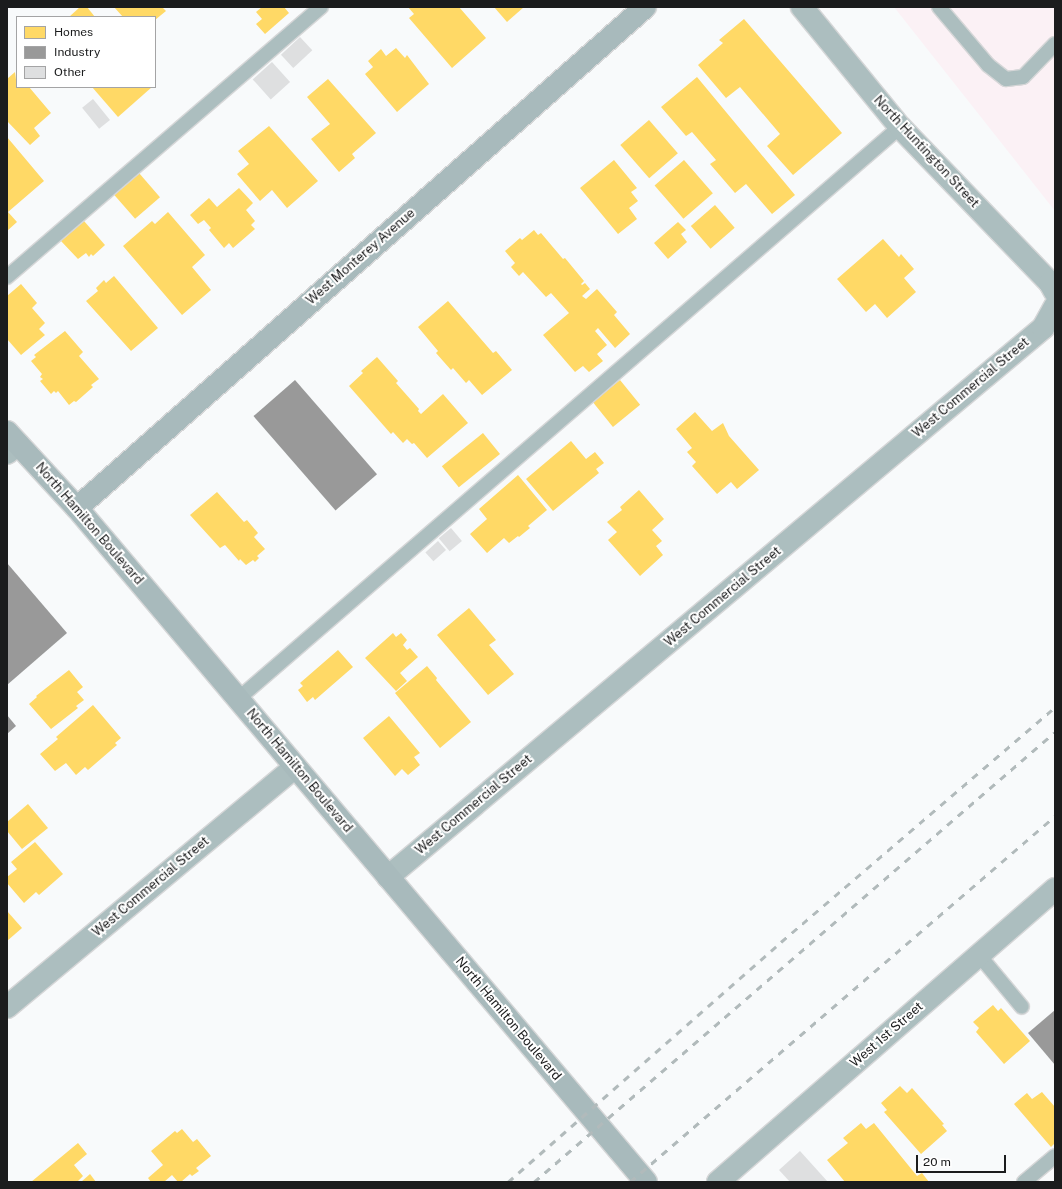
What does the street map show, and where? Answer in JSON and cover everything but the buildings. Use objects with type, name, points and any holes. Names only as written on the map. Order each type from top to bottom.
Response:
[{"type":"street","name":"West Monterey Avenue","points":[[77,508],[645,7]]},
{"type":"street","name":"North Huntington Street","points":[[802,7],[900,127],[1050,283],[1054,303]]},
{"type":"street","name":"West Commercial Street","points":[[388,877],[1043,328],[1054,303]]},
{"type":"street","name":"North Hamilton Boulevard","points":[[11,443],[77,508],[646,1182]]},
{"type":"street","name":"West Commercial Street","points":[[7,1007],[295,767]]},
{"type":"street","name":"West 1st Street","points":[[718,1182],[1055,889]]},
{"type":"lane","points":[[7,277],[321,7]]},
{"type":"lane","points":[[938,7],[988,65],[1006,79],[1023,77],[1055,44]]},
{"type":"lane","points":[[238,699],[900,127]]},
{"type":"lane","points":[[979,955],[1022,1006]]},
{"type":"lane","points":[[1024,1182],[1055,1156]]},
{"type":"shaded area","points":[[894,7],[1055,7],[1055,211]]},
{"type":"railway","points":[[508,1182],[781,942],[1055,707]]},
{"type":"railway","points":[[534,1182],[1055,732]]},
{"type":"railway","points":[[630,1182],[1055,816]]}]
